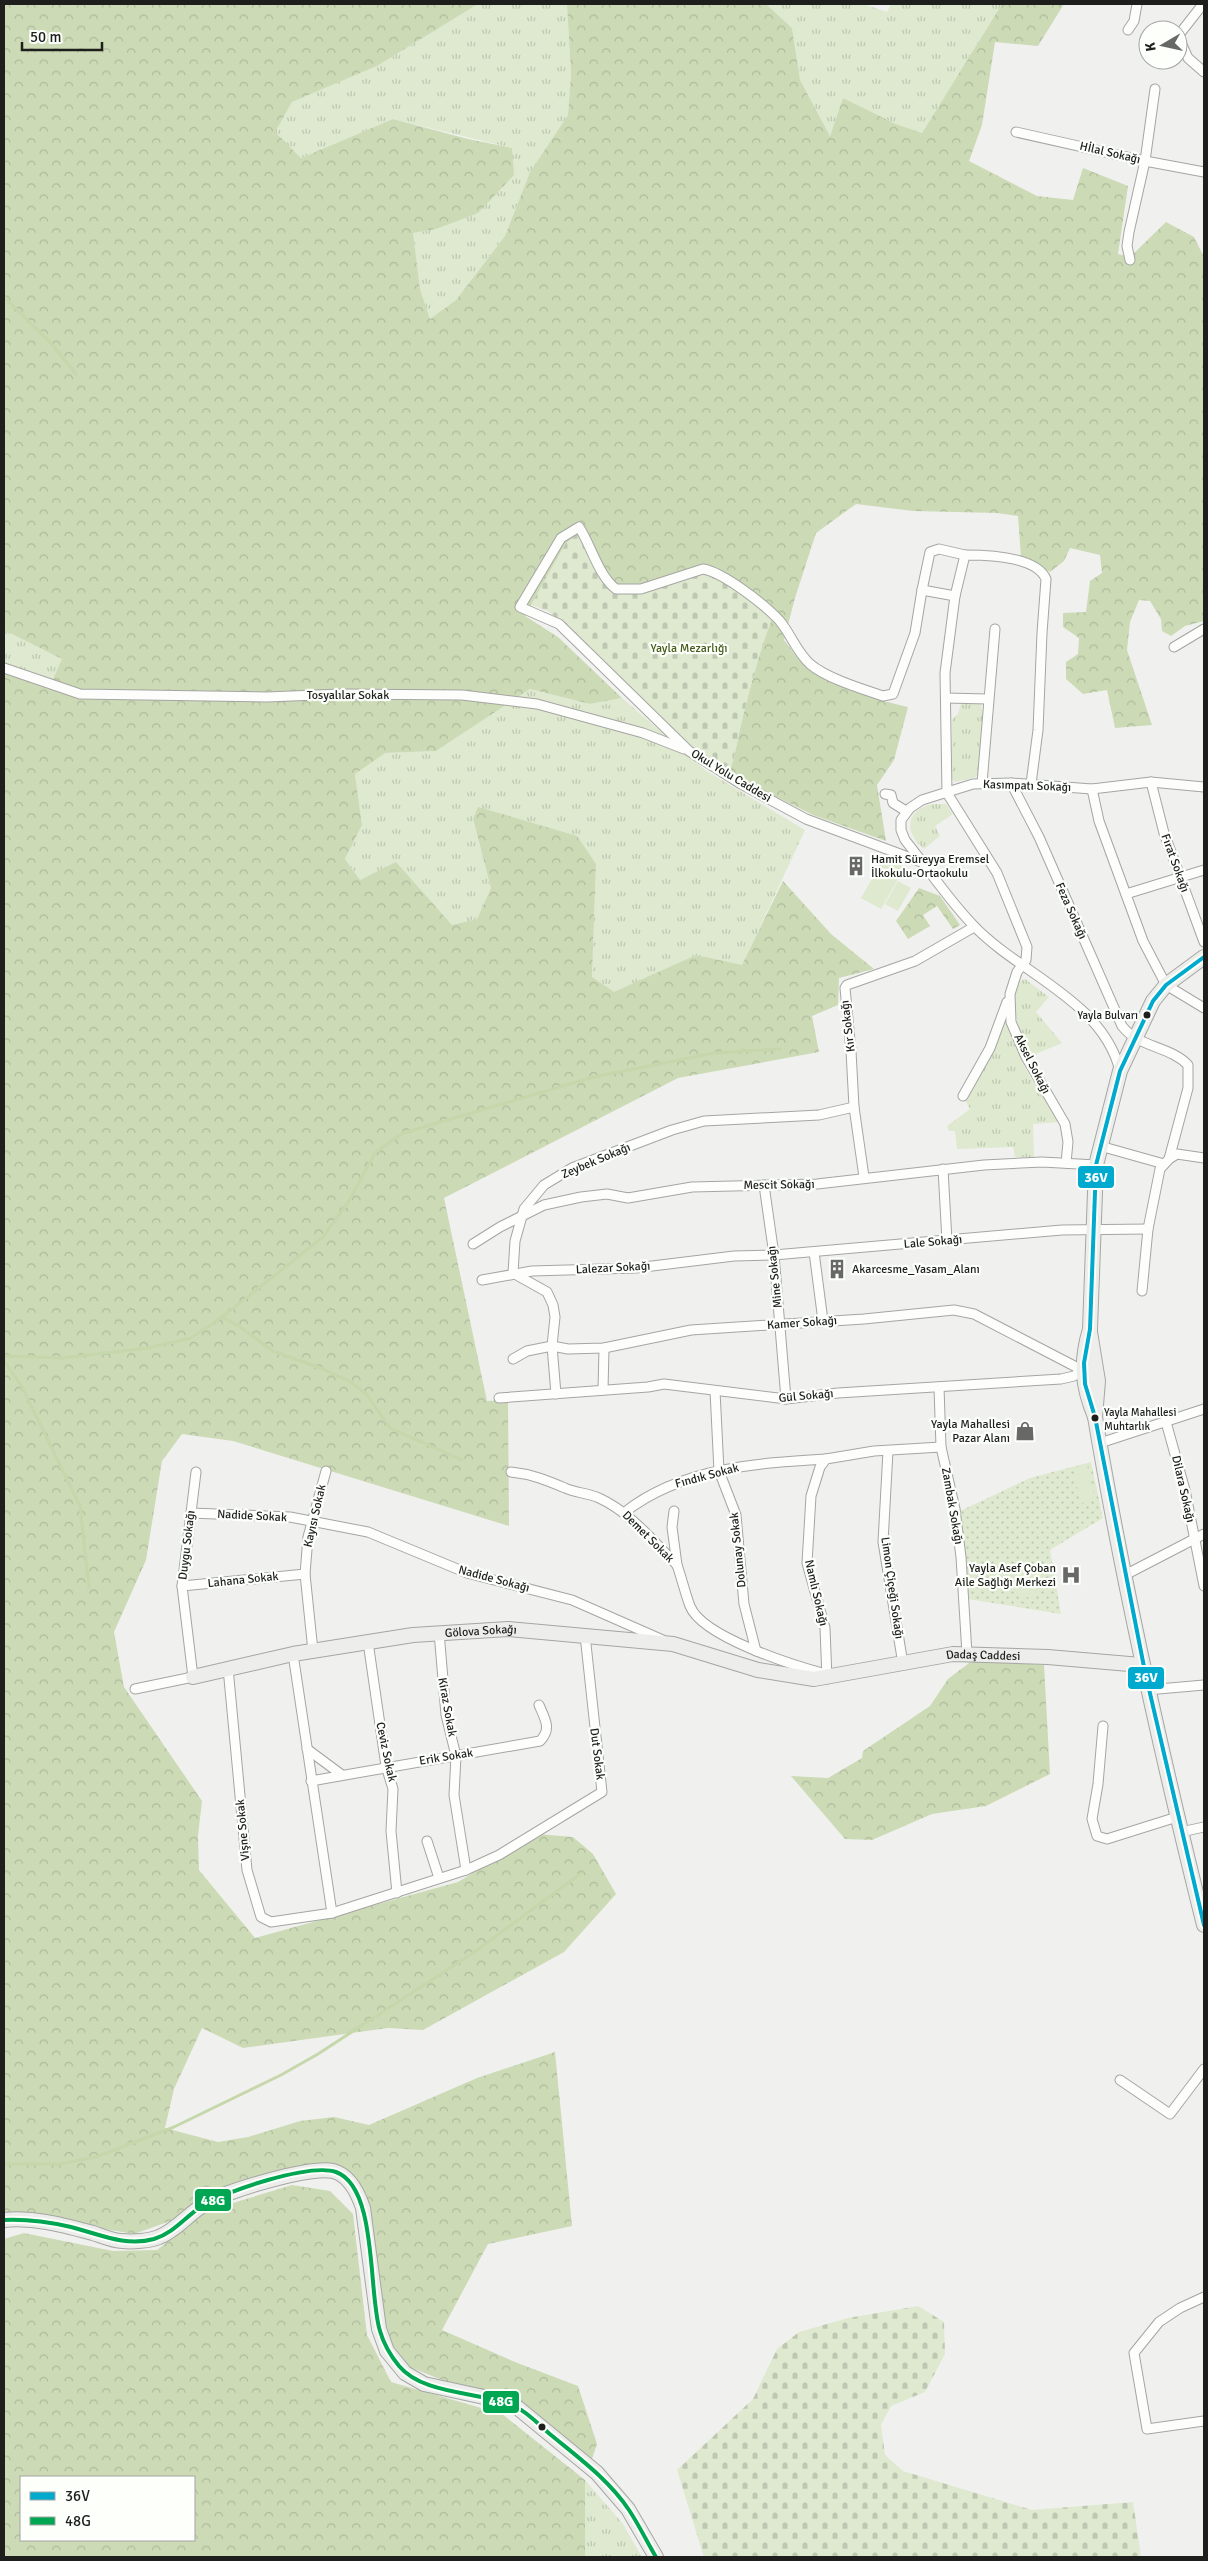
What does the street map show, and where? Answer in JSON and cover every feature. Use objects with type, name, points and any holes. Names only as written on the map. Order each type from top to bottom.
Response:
[{"type":"main road","points":[[1204,957],[1166,985],[1153,1001],[1120,1071],[1096,1165],[1090,1329],[1098,1381],[1096,1417],[1123,1576],[1141,1665],[1204,1925]]},
{"type":"main road","points":[[1090,1329],[1083,1354],[1082,1370],[1087,1398],[1096,1417]]},
{"type":"main road","name":"Gölova Sokağı","points":[[193,1677],[293,1654],[368,1642],[439,1632],[508,1630],[585,1635],[673,1644],[758,1670],[794,1677],[827,1676]]},
{"type":"main road","name":"Dadaş Caddesi","points":[[827,1676],[953,1654],[1141,1665]]},
{"type":"main road","points":[[4,2220],[22,2218],[53,2222],[121,2241],[158,2238],[181,2224],[203,2204],[221,2195],[309,2172],[333,2171],[346,2178],[358,2194],[363,2208],[380,2329],[387,2351],[405,2373],[424,2384],[493,2399],[518,2408],[597,2473],[628,2509],[656,2557]]},
{"type":"street","points":[[1128,30],[1134,21],[1137,4]]},
{"type":"street","points":[[1188,23],[1203,4]]},
{"type":"street","points":[[1188,58],[1204,72]]},
{"type":"street","points":[[1130,260],[1127,246],[1129,232],[1145,161],[1155,89]]},
{"type":"street","name":"Hİlal Sokağı","points":[[1016,132],[1145,161],[1204,172]]},
{"type":"street","name":"Okul Yolu Caddesi","points":[[922,590],[915,633],[894,694],[883,696],[811,665],[798,652],[778,619],[711,570],[703,569],[641,589],[616,588],[597,561],[590,544],[579,527],[561,538],[520,607],[559,624],[689,751],[741,784],[806,819],[924,863]]},
{"type":"street","points":[[955,596],[922,590],[930,552],[939,549],[965,555],[996,555],[1026,564],[1044,575],[1046,579],[1038,730],[1031,784]]},
{"type":"street","points":[[965,555],[955,596],[946,673],[947,793],[997,873],[1027,947],[1026,960],[1023,965]]},
{"type":"street","points":[[982,783],[995,629]]},
{"type":"street","points":[[1174,647],[1204,629]]},
{"type":"street","name":"Tosyalılar Sokak","points":[[4,668],[80,694],[462,696],[537,704],[643,732],[689,751]]},
{"type":"street","points":[[946,698],[988,699]]},
{"type":"street","name":"Kasımpatı Sokağı","points":[[906,811],[922,800],[982,783],[1031,784],[1092,789],[1151,782],[1204,787]]},
{"type":"street","name":"Fırat Sokağı","points":[[1151,782],[1158,815],[1204,942]]},
{"type":"street","name":"Feza Sokağı","points":[[1011,783],[1039,837],[1122,1026],[1134,1038]]},
{"type":"street","points":[[1092,789],[1099,821],[1143,941],[1166,985],[1204,1008]]},
{"type":"street","points":[[885,794],[891,795],[894,803],[906,811],[901,820],[901,830],[905,840],[974,927],[1078,1007],[1092,1021],[1116,1055],[1120,1071]]},
{"type":"street","points":[[1126,894],[1204,870]]},
{"type":"street","name":"Kır Sokağı","points":[[864,1177],[854,1107],[845,988],[847,985],[916,961],[974,927]]},
{"type":"street","name":"Aksel Sokağı","points":[[1023,965],[1017,972],[1010,994],[1010,1014],[1026,1057],[1065,1124],[1068,1142],[1066,1163]]},
{"type":"street","points":[[963,1096],[990,1048],[1010,994]]},
{"type":"street","points":[[1134,1038],[1176,1057],[1188,1065],[1188,1088],[1166,1161],[1160,1169],[1148,1229],[1142,1290]]},
{"type":"street","name":"Zeybek Sokağı","points":[[512,1273],[515,1241],[524,1208],[544,1185],[572,1168],[672,1130],[704,1121],[819,1115],[854,1107]]},
{"type":"street","points":[[1100,1146],[1166,1161],[1177,1154],[1204,1158]]},
{"type":"street","name":"Mescit Sokağı","points":[[473,1244],[500,1227],[522,1218],[544,1205],[581,1197],[607,1194],[628,1198],[686,1188],[817,1184],[864,1177],[1013,1163],[1096,1165]]},
{"type":"street","points":[[942,1169],[947,1241]]},
{"type":"street","name":"Mine Sokağı","points":[[764,1185],[774,1255],[786,1399]]},
{"type":"street","name":"Lale Sokağı","points":[[774,1255],[1093,1228],[1148,1229]]},
{"type":"street","points":[[814,1252],[824,1321]]},
{"type":"street","name":"Lalezar Sokağı","points":[[482,1280],[512,1273],[636,1268],[734,1256],[774,1255]]},
{"type":"street","points":[[512,1273],[547,1292],[553,1305],[555,1317],[552,1346],[556,1394]]},
{"type":"street","name":"Kamer Sokağı","points":[[513,1359],[527,1351],[552,1346],[568,1349],[604,1348],[691,1330],[954,1310],[974,1314],[1082,1370]]},
{"type":"street","points":[[603,1390],[604,1348]]},
{"type":"street","name":"Gül Sokağı","points":[[499,1398],[648,1387],[664,1384],[786,1399],[838,1393],[1061,1379],[1074,1376],[1082,1370]]},
{"type":"street","name":"Zambak Sokağı","points":[[939,1387],[941,1446],[955,1509],[961,1558],[967,1654]]},
{"type":"street","name":"Dolunay Sokak","points":[[715,1391],[719,1471],[736,1515],[744,1604],[756,1651]]},
{"type":"street","points":[[1100,1443],[1204,1410]]},
{"type":"street","name":"Dilara Sokağı","points":[[1166,1422],[1185,1490],[1204,1586]]},
{"type":"street","points":[[826,1459],[941,1446]]},
{"type":"street","name":"Limon Çiçeği Sokağı","points":[[888,1451],[883,1542],[903,1664]]},
{"type":"street","name":"Fındık Sokak","points":[[625,1512],[644,1497],[665,1488],[719,1471],[776,1462],[826,1459]]},
{"type":"street","name":"Namlı Sokağı","points":[[826,1459],[820,1467],[811,1496],[808,1563],[825,1628],[827,1676]]},
{"type":"street","name":"Duygu Sokağı","points":[[193,1677],[182,1586],[196,1472]]},
{"type":"street","name":"Kayısı Sokak","points":[[313,1651],[304,1574],[308,1537],[326,1472]]},
{"type":"street","name":"Demet Sokak","points":[[511,1472],[532,1474],[567,1489],[597,1497],[625,1512],[677,1566]]},
{"type":"street","name":"Demet Sokak","points":[[674,1511],[672,1527],[677,1566]]},
{"type":"street","name":"Nadide Sokak","points":[[191,1513],[256,1514],[313,1520]]},
{"type":"street","name":"Nadide Sokağı","points":[[313,1520],[368,1532],[467,1573],[572,1600],[673,1644]]},
{"type":"street","points":[[1123,1576],[1204,1534]]},
{"type":"street","name":"Dadaş Caddesi","points":[[677,1566],[690,1606],[696,1616],[713,1629],[756,1651],[827,1676]]},
{"type":"street","name":"Lahana Sokak","points":[[182,1586],[304,1574]]},
{"type":"street","name":"Kiraz Sokak","points":[[439,1632],[446,1715],[456,1756],[454,1795],[466,1870]]},
{"type":"street","name":"Dut Sokak","points":[[532,1834],[602,1792],[585,1635]]},
{"type":"street","name":"Ceviz Sokak","points":[[368,1642],[386,1766],[393,1789],[390,1831],[397,1893]]},
{"type":"street","points":[[293,1654],[332,1913]]},
{"type":"street","name":"Vişne Sokak","points":[[228,1668],[247,1870],[255,1904],[261,1917],[271,1922],[332,1913],[466,1870],[498,1855],[532,1834]]},
{"type":"street","name":"Gölova Sokağı","points":[[135,1689],[193,1677]]},
{"type":"street","points":[[1147,1690],[1204,1685]]},
{"type":"street","name":"Erik Sokak","points":[[311,1781],[386,1766],[540,1741],[547,1734],[548,1726],[539,1704]]},
{"type":"street","points":[[1103,1726],[1098,1784],[1092,1819],[1097,1836],[1107,1840],[1177,1817]]},
{"type":"street","points":[[307,1749],[342,1775]]},
{"type":"street","points":[[1181,1832],[1204,1828]]},
{"type":"street","points":[[427,1841],[439,1878]]},
{"type":"street","points":[[1120,2080],[1170,2114],[1204,2069]]},
{"type":"street","points":[[1204,2297],[1180,2308],[1159,2322],[1134,2353],[1146,2429],[1204,2421]]},
{"type":"green space","points":[[4,4],[478,4],[377,66],[292,102],[275,132],[301,158],[393,119],[468,139],[512,148],[514,175],[478,213],[436,229],[413,233],[420,289],[430,319],[456,300],[505,236],[530,172],[568,115],[571,74],[567,4],[766,4],[792,28],[800,80],[830,136],[843,98],[896,124],[922,133],[1002,4],[1064,4],[1038,46],[995,42],[982,125],[969,161],[1037,196],[1073,200],[1083,168],[1128,186],[1118,254],[1130,257],[1166,222],[1194,237],[1204,257],[1204,621],[1185,626],[1171,636],[1162,631],[1161,619],[1150,601],[1139,600],[1130,622],[1127,650],[1152,725],[1115,728],[1107,690],[1083,694],[1066,679],[1066,662],[1078,654],[1079,638],[1063,627],[1063,613],[1086,612],[1090,581],[1102,573],[1100,555],[1070,548],[1064,561],[1050,572],[1021,557],[1018,516],[997,513],[913,511],[856,504],[816,533],[784,640],[801,662],[825,679],[868,696],[908,707],[894,760],[877,785],[886,841],[813,815],[729,773],[752,679],[771,618],[686,577],[637,594],[613,592],[601,576],[566,543],[525,616],[558,637],[622,698],[590,704],[530,689],[436,751],[385,753],[355,774],[362,825],[345,859],[360,880],[396,862],[452,925],[477,919],[491,888],[473,819],[478,807],[577,836],[596,864],[592,977],[614,992],[696,955],[742,965],[783,881],[831,934],[874,969],[839,978],[838,1005],[812,1016],[819,1052],[678,1078],[444,1198],[487,1401],[508,1400],[509,1526],[233,1441],[182,1434],[162,1461],[146,1560],[114,1632],[124,1687],[202,1801],[198,1836],[199,1870],[255,1938],[458,1882],[537,1834],[573,1837],[593,1854],[616,1894],[564,1952],[423,2030],[388,2028],[243,2048],[202,2028],[174,2089],[165,2128],[218,2142],[248,2137],[300,2121],[334,2117],[369,2125],[477,2078],[555,2052],[572,2226],[488,2244],[442,2330],[515,2362],[578,2386],[597,2444],[591,2462],[528,2409],[467,2390],[392,2360],[379,2324],[369,2203],[353,2179],[309,2165],[207,2192],[176,2219],[134,2234],[87,2226],[4,2218],[4,669],[49,689],[62,659],[4,630]]},
{"type":"green space","points":[[478,4],[567,4],[571,74],[568,115],[530,172],[505,236],[456,300],[430,319],[420,289],[413,233],[436,229],[512,148],[393,119],[301,158],[274,132],[292,102],[377,66]]},
{"type":"green space","points":[[766,4],[863,4],[887,12],[891,4],[1002,4],[922,133],[896,124],[843,98],[830,136],[800,80],[792,28]]},
{"type":"green space","name":"Yayla Mezarlığı","points":[[580,532],[601,576],[613,592],[637,594],[686,577],[712,573],[772,619],[753,679],[729,773],[707,760],[603,663],[580,637],[548,611],[531,605],[566,543]]},
{"type":"green space","points":[[4,630],[63,659],[49,689],[4,669]]},
{"type":"green space","points":[[530,689],[590,704],[622,698],[705,770],[805,830],[742,966],[696,955],[614,993],[592,978],[596,864],[473,820],[491,888],[477,919],[452,925],[396,863],[360,880],[345,859],[362,825],[355,774],[384,753],[436,751]]},
{"type":"green space","points":[[980,702],[984,715],[979,772],[976,777],[955,782],[952,778],[952,719],[958,714],[961,703]]},
{"type":"green space","points":[[932,804],[946,804],[953,814],[935,826],[940,836],[924,849],[913,836],[910,823],[917,811]]},
{"type":"green space","points":[[885,856],[905,867],[881,909],[861,898]]},
{"type":"green space","points":[[898,881],[911,888],[898,911],[885,904]]},
{"type":"green space","points":[[919,888],[940,896],[960,925],[953,929],[937,906],[923,915],[930,926],[908,939],[896,921]]},
{"type":"green space","points":[[1025,979],[1049,997],[1036,1012],[1062,1043],[1031,1056],[1015,1011],[1018,982]]},
{"type":"green space","points":[[1005,1022],[1026,1070],[1059,1122],[1033,1124],[1034,1157],[1015,1157],[1013,1147],[957,1149],[955,1131],[949,1131],[947,1126],[970,1109],[966,1102],[991,1055],[1002,1023]]},
{"type":"green space","points":[[1091,1462],[1103,1518],[1050,1550],[1061,1614],[968,1599],[958,1512],[1030,1478]]},
{"type":"green space","points":[[1087,1465],[1095,1500],[1081,1503],[1073,1468]]},
{"type":"green space","points":[[1018,1566],[1035,1566],[1034,1598],[1016,1596]]},
{"type":"green space","points":[[973,1660],[1044,1665],[1050,1774],[986,1806],[932,1814],[872,1840],[845,1839],[791,1776],[828,1778],[862,1758],[863,1751],[930,1706],[948,1679]]},
{"type":"green space","points":[[292,2185],[330,2191],[353,2214],[367,2335],[391,2382],[502,2414],[585,2480],[585,2557],[4,2557],[4,2239],[24,2233],[113,2251],[157,2250],[207,2211]]},
{"type":"green space","points":[[918,2306],[944,2322],[945,2354],[925,2392],[891,2406],[881,2425],[885,2455],[903,2471],[1032,2510],[1133,2502],[1141,2557],[704,2557],[677,2470],[753,2399],[777,2349],[799,2332],[848,2318]]},
{"type":"green space","points":[[585,2480],[623,2524],[642,2557],[585,2557]]},
{"type":"waterway","points":[[4,297],[49,341],[76,374]]},
{"type":"waterway","points":[[4,1356],[62,1358],[148,1348],[191,1338],[222,1317],[323,1237],[349,1201],[375,1153],[403,1133],[594,1077],[714,1053],[780,1049]]},
{"type":"waterway","points":[[222,1317],[239,1326],[273,1351],[323,1369],[351,1382],[367,1395],[390,1428],[462,1460]]},
{"type":"waterway","points":[[4,1361],[22,1387],[80,1506],[89,1587]]},
{"type":"waterway","points":[[4,2164],[60,2164],[96,2157],[174,2127],[281,2075],[318,2054],[476,1951],[580,1874]]},
{"type":"transit line","name":"36V","points":[[1204,957],[1166,985],[1153,1001],[1120,1071],[1096,1165],[1090,1329],[1084,1363],[1085,1384],[1095,1417],[1145,1672],[1204,1925]]},
{"type":"transit line","name":"48G","points":[[4,2220],[46,2222],[122,2241],[143,2241],[168,2233],[202,2206],[248,2186],[307,2171],[324,2170],[336,2172],[349,2182],[359,2198],[369,2243],[376,2314],[380,2331],[383,2341],[399,2366],[410,2376],[423,2383],[454,2392],[502,2402],[526,2413],[593,2470],[612,2489],[633,2516],[656,2557]]},
{"type":"place","name":"Hamit Süreyya Eremsel İlkokulu-Ortaokulu","points":[[856,866]]},
{"type":"place","name":"Yayla Bulvarı","points":[[1147,1015]]},
{"type":"place","name":"Akarcesme_Yasam_Alanı","points":[[837,1269]]},
{"type":"place","name":"Yayla Mahallesi Muhtarlık","points":[[1095,1418]]},
{"type":"place","name":"Yayla Mahallesi Pazar Alanı","points":[[1025,1431]]},
{"type":"place","name":"Yayla Asef Çoban Aile Sağlığı Merkezi","points":[[1071,1575]]}]
